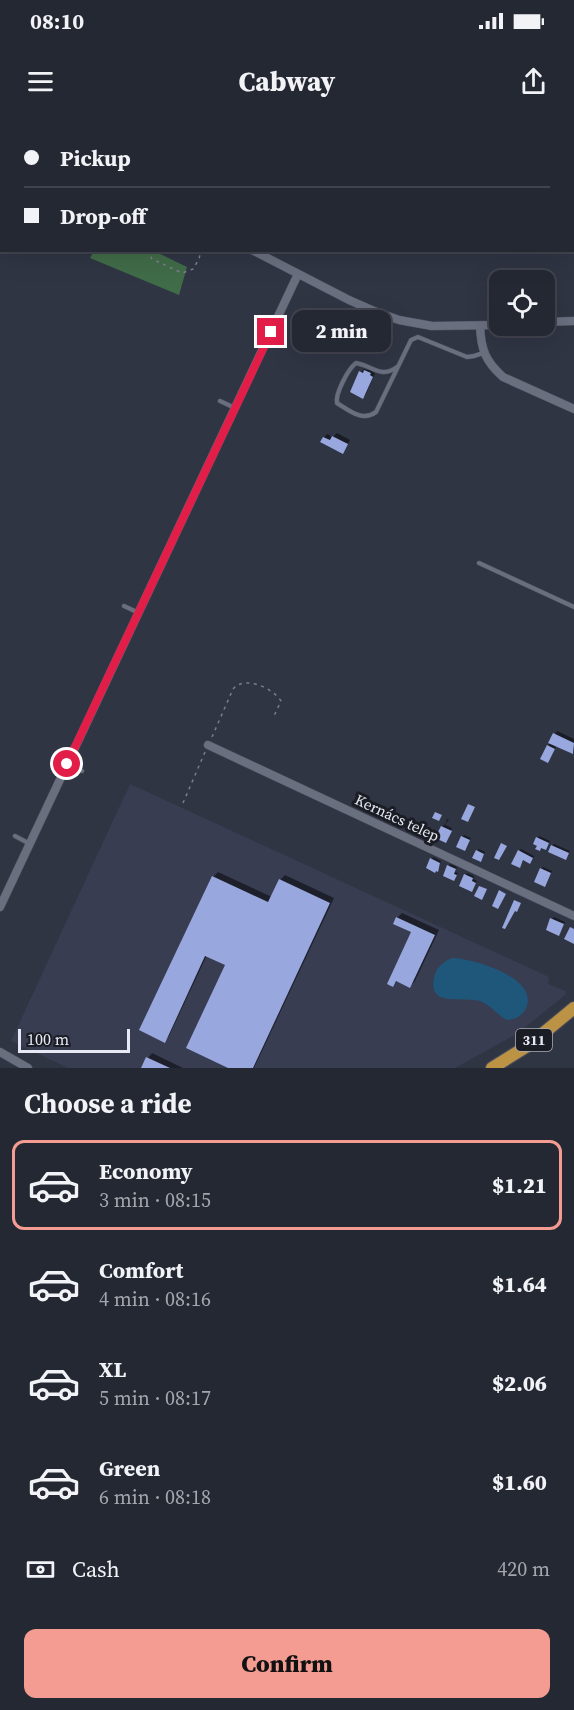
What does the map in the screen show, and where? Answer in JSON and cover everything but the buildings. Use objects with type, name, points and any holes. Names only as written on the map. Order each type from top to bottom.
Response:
[{"type":"main road","name":"311","points":[[492,1068],[529,1045],[574,1008]]},
{"type":"street","points":[[256,252],[374,311],[399,320],[432,326],[489,326]]},
{"type":"street","points":[[0,907],[298,274]]},
{"type":"street","points":[[555,322],[574,321]]},
{"type":"street","points":[[480,326],[484,353],[503,377],[574,410]]},
{"type":"street","name":"Kernács telep","points":[[208,745],[574,916]]},
{"type":"street","points":[[0,1052],[28,1068]]},
{"type":"lane","points":[[397,367],[391,372],[384,373],[356,363],[351,367],[336,398],[337,404],[363,418],[376,412],[411,340],[418,337],[467,357],[484,353]]},
{"type":"lane","points":[[220,401],[235,408]]},
{"type":"lane","points":[[479,563],[574,606]]},
{"type":"lane","points":[[124,606],[138,613]]},
{"type":"lane","points":[[67,764],[82,771]]},
{"type":"lane","points":[[15,836],[30,844]]},
{"type":"path","points":[[148,252],[152,259],[182,273],[194,269],[201,252]]},
{"type":"path","points":[[183,803],[235,685],[250,682],[274,693],[281,701],[273,718]]},
{"type":"shaded area","points":[[130,784],[549,977],[548,984],[566,991],[565,995],[518,1033],[455,1068],[68,1068],[11,1041]]},
{"type":"green space","points":[[93,252],[156,252],[187,267],[179,295],[90,258]]},
{"type":"water","points":[[452,958],[488,966],[514,979],[528,997],[525,1011],[518,1017],[507,1020],[480,1001],[449,999],[436,994],[433,987],[436,971]]},
{"type":"route","points":[[67,764],[271,332]]}]
